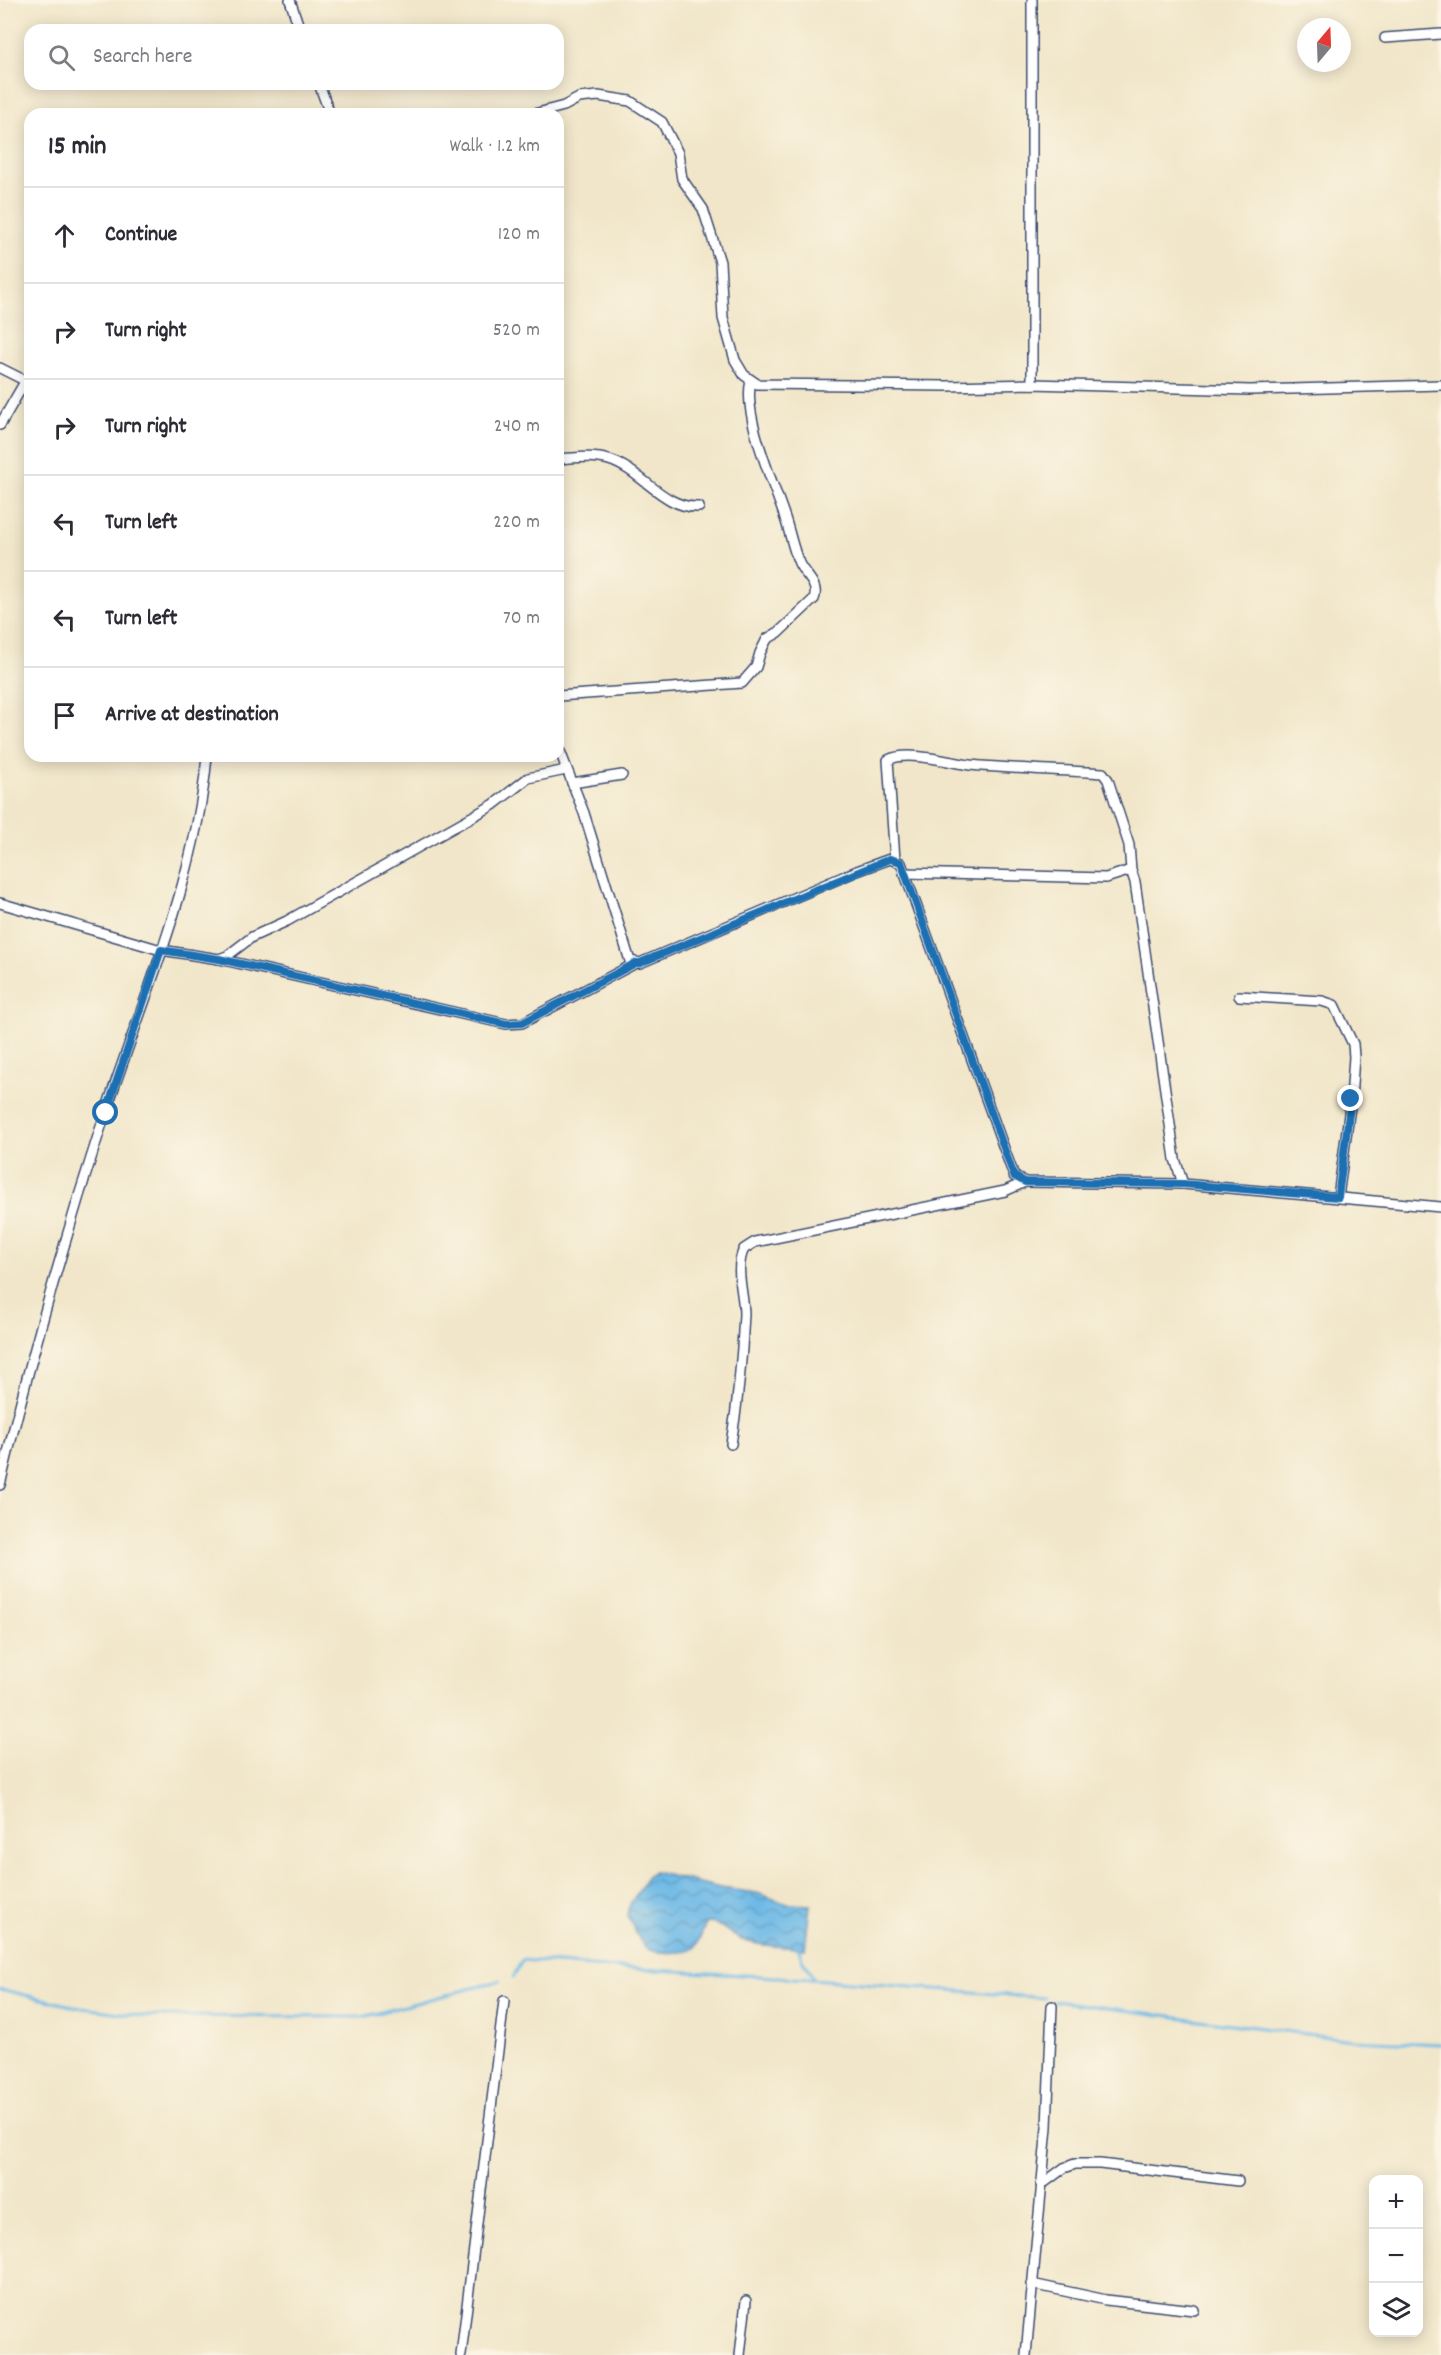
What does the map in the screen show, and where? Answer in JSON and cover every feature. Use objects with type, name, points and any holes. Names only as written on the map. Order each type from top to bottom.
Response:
[{"type":"street","points":[[290,0],[298,24]]},
{"type":"street","points":[[1032,0],[1032,384]]},
{"type":"street","points":[[1385,38],[1441,34]]},
{"type":"street","points":[[321,90],[328,108]]},
{"type":"street","points":[[554,108],[579,98],[598,96],[630,102],[662,122],[678,153],[682,179],[703,209],[708,222],[720,262],[723,318],[735,360],[744,375],[758,384],[947,386],[1032,384],[1240,390],[1441,385]]},
{"type":"street","points":[[0,368],[24,380]]},
{"type":"street","points":[[564,696],[742,683],[756,667],[767,639],[778,632],[814,598],[817,592],[815,586],[799,563],[754,427],[748,393],[751,381]]},
{"type":"street","points":[[0,425],[24,388]]},
{"type":"street","points":[[564,459],[597,457],[611,460],[673,502],[689,507],[699,507]]},
{"type":"street","points":[[895,860],[888,760],[893,757],[1103,773],[1108,780],[1129,845],[1175,1159],[1183,1184]]},
{"type":"street","points":[[0,1485],[62,1252],[161,950],[200,815],[206,762]]},
{"type":"street","points":[[563,762],[584,813],[630,961],[636,963]]},
{"type":"street","points":[[219,959],[227,956],[252,937],[287,921],[494,805],[528,778],[566,770]]},
{"type":"street","points":[[572,783],[622,775]]},
{"type":"street","points":[[0,903],[161,950],[219,959],[506,1024],[522,1023],[636,963],[857,871],[890,859],[895,860],[901,862],[1014,1176],[1025,1182]]},
{"type":"street","points":[[904,873],[1106,878],[1131,870]]},
{"type":"street","points":[[1239,996],[1322,1001],[1334,1005],[1340,1016],[1353,1044],[1354,1057],[1338,1197]]},
{"type":"street","points":[[731,1444],[739,1393],[744,1311],[740,1268],[744,1249],[756,1242],[1005,1191],[1025,1182],[1183,1184],[1441,1206]]},
{"type":"street","points":[[460,2355],[504,2001]]},
{"type":"street","points":[[1026,2355],[1047,2127],[1052,2006]]},
{"type":"street","points":[[1041,2186],[1064,2168],[1075,2164],[1100,2164],[1238,2181]]},
{"type":"street","points":[[1032,2284],[1107,2300],[1194,2310]]},
{"type":"street","points":[[740,2355],[746,2301]]},
{"type":"water","points":[[654,1872],[720,1888],[757,1893],[787,1904],[810,1905],[805,1949],[748,1942],[712,1923],[707,1923],[700,1939],[690,1950],[654,1951],[645,1947],[627,1915],[630,1904],[647,1876]]},
{"type":"waterway","points":[[798,1946],[802,1959],[814,1979]]},
{"type":"waterway","points":[[513,1978],[522,1960],[826,1980],[1045,1998]]},
{"type":"waterway","points":[[0,1989],[76,2007],[142,2016],[363,2017],[499,1981]]},
{"type":"waterway","points":[[1055,2001],[1353,2040],[1441,2044]]},
{"type":"route","points":[[106,1113],[161,950],[219,959],[506,1024],[522,1023],[636,963],[890,859],[901,862],[1014,1176],[1018,1179],[1025,1182],[1183,1184],[1338,1197],[1351,1099]]}]
